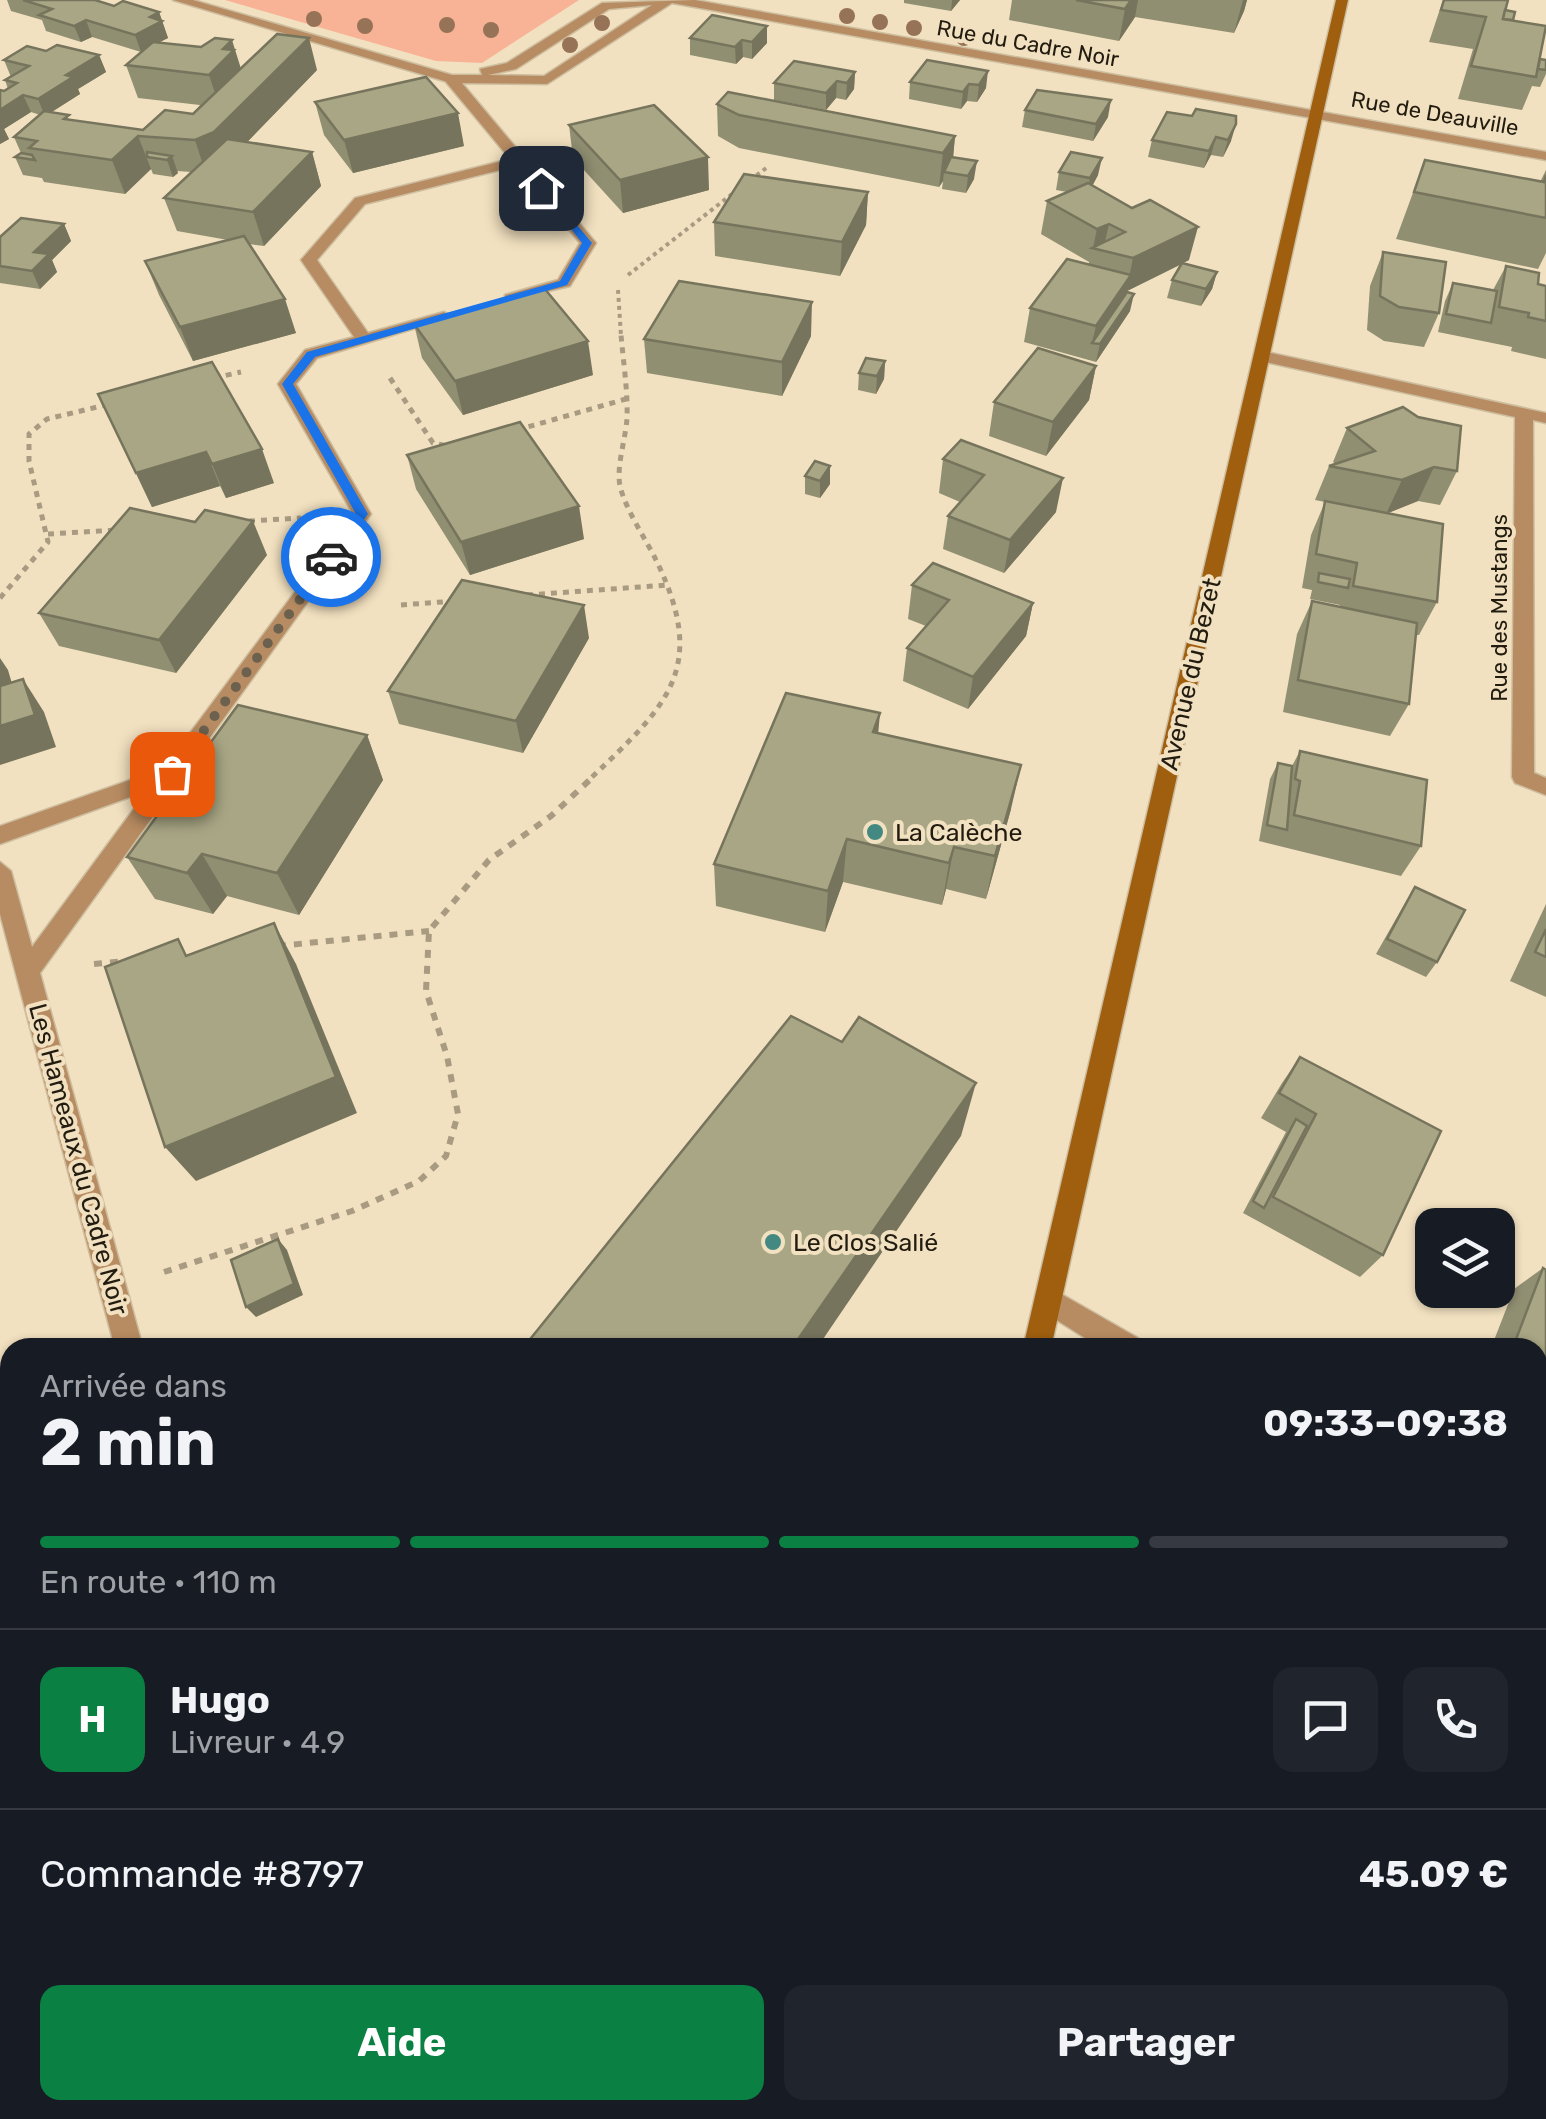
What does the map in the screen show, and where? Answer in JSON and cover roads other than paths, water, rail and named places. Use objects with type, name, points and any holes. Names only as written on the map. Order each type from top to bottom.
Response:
[{"type":"street","name":"Rue du Cadre Noir","points":[[179,0],[451,79],[546,80],[668,0]]},
{"type":"street","name":"Rue du Cadre Noir","points":[[451,79],[511,66],[606,6],[668,0],[1316,114]]},
{"type":"street","name":"Avenue du Bezet","points":[[1040,1338],[1342,0]]},
{"type":"street","points":[[451,79],[588,243],[564,283],[491,304]]},
{"type":"street","name":"Rue de Deauville","points":[[1316,114],[1546,156]]},
{"type":"street","points":[[455,314],[364,340],[310,260],[360,201],[518,161]]},
{"type":"street","name":"Les Hameaux du Cadre Noir","points":[[28,971],[362,514],[287,384],[311,354],[364,340]]},
{"type":"street","points":[[1262,356],[1546,418]]},
{"type":"street","name":"Rue des Mustangs","points":[[1524,413],[1523,777],[1546,787]]},
{"type":"street","points":[[0,835],[172,774]]},
{"type":"street","name":"Les Hameaux du Cadre Noir","points":[[0,871],[127,1338]]},
{"type":"street","points":[[1049,1300],[1112,1338]]},
{"type":"place","name":"La Calèche","points":[[875,832]]},
{"type":"place","name":"Le Clos Salié","points":[[773,1242]]}]
